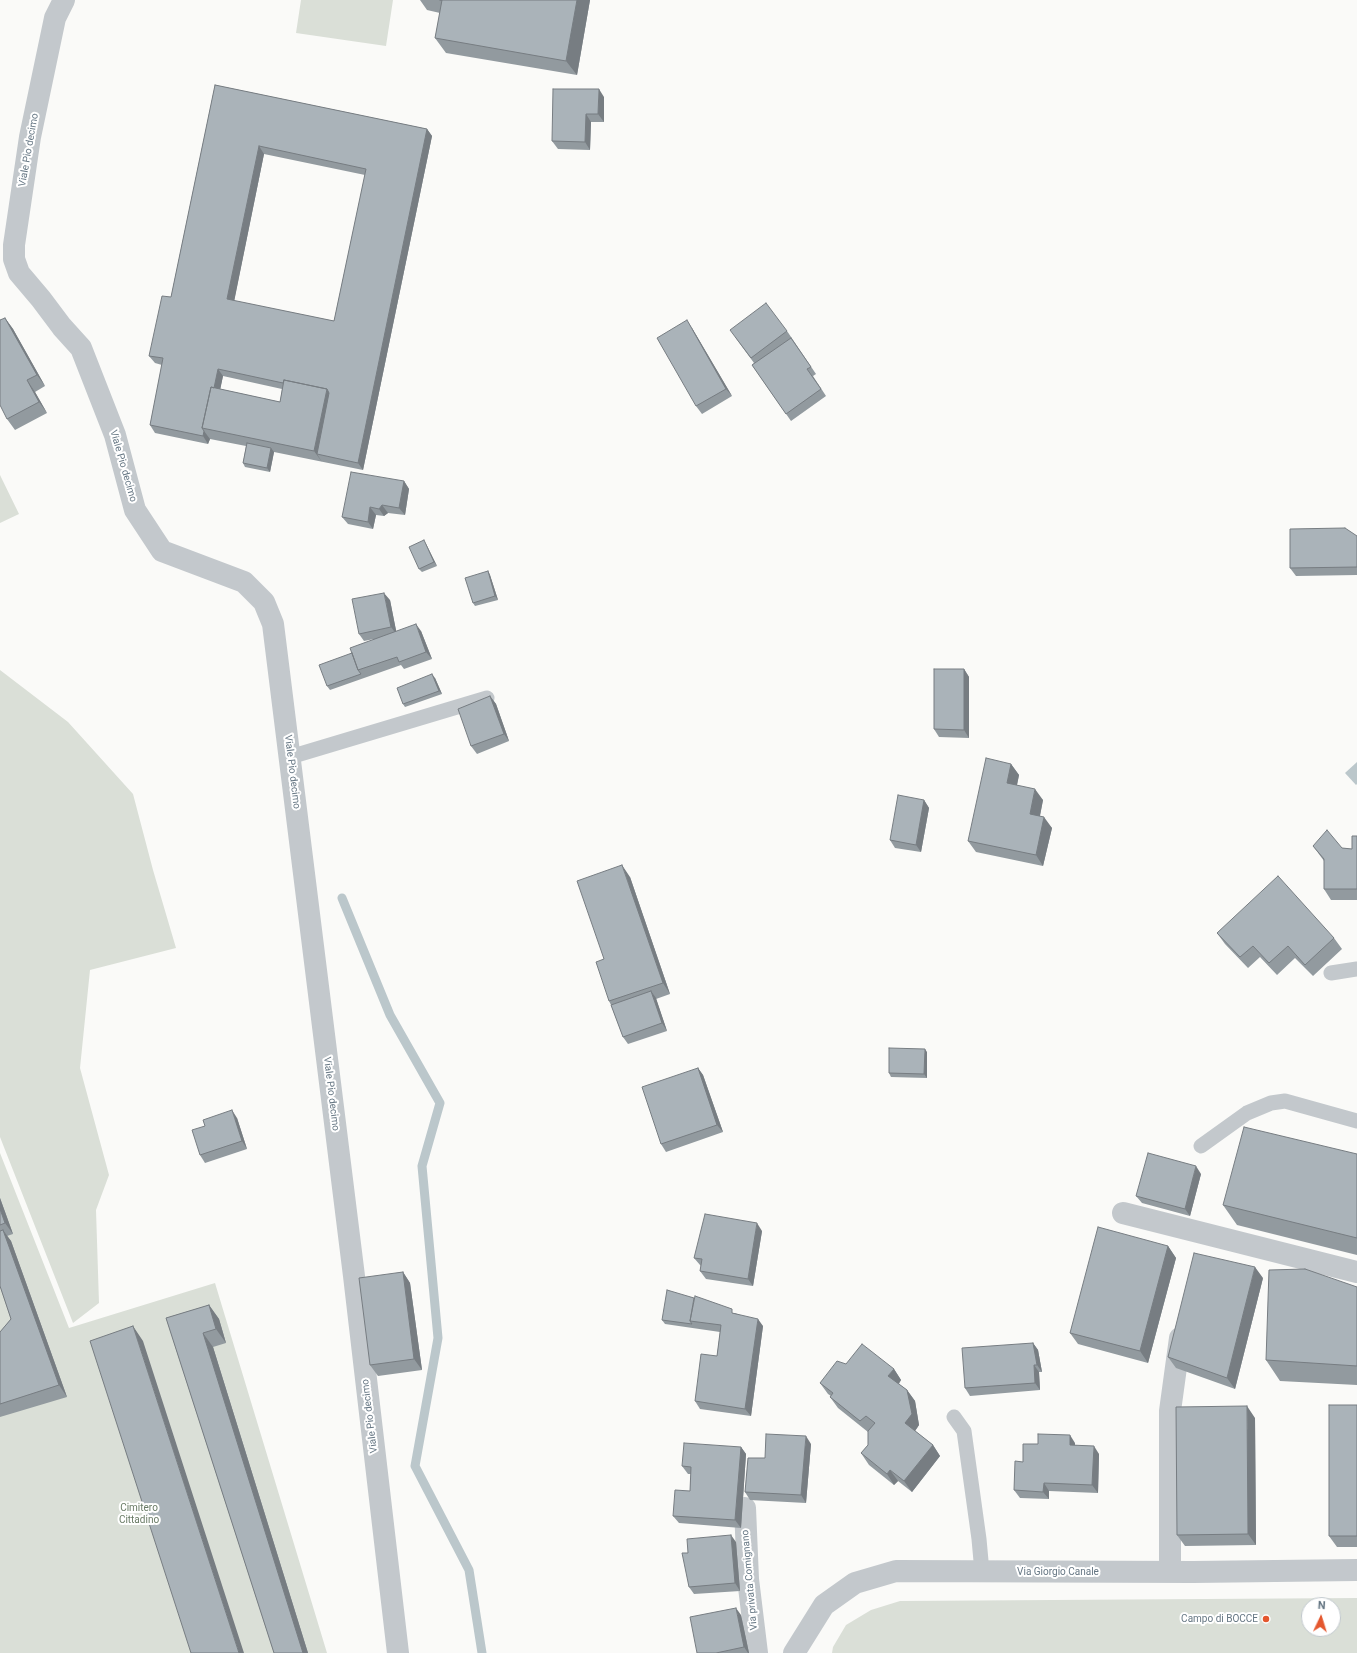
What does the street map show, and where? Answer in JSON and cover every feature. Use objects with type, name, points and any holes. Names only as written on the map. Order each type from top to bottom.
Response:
[{"type":"street","name":"Viale Pio decimo","points":[[64,0],[55,18],[30,136],[14,245],[14,259],[18,273],[41,299],[62,327],[82,348],[115,435],[135,510],[162,551],[244,582],[264,602],[273,624],[398,1653]]},
{"type":"street","points":[[1123,1213],[1357,1272]]},
{"type":"street","points":[[1170,1572],[1170,1411],[1184,1318]]},
{"type":"street","name":"Via privata Comignano","points":[[745,1508],[748,1579],[757,1653]]},
{"type":"street","name":"Via Giorgio Canale","points":[[794,1653],[824,1605],[856,1583],[896,1571],[1170,1572],[1357,1570]]},
{"type":"lane","points":[[290,757],[487,698]]},
{"type":"lane","points":[[1331,973],[1357,969]]},
{"type":"lane","points":[[1201,1146],[1247,1113],[1271,1103],[1286,1101],[1357,1121]]},
{"type":"lane","points":[[954,1417],[964,1431],[979,1539],[982,1572]]},
{"type":"green space","points":[[301,0],[393,0],[386,46],[296,33]]},
{"type":"green space","points":[[0,475],[19,514],[0,523]]},
{"type":"green space","points":[[0,670],[68,722],[133,794],[176,948],[90,970],[80,1068],[109,1175],[96,1210],[99,1303],[73,1323],[0,1137]]},
{"type":"green space","name":"Cimitero Cittadino","points":[[0,1153],[69,1328],[215,1283],[327,1653],[0,1653]]},
{"type":"green space","points":[[1301,1598],[1301,1637],[1341,1637],[1341,1598],[1357,1598],[1357,1653],[832,1653],[833,1647],[846,1625],[871,1610],[900,1601]]},
{"type":"shaded area","points":[[1357,762],[1357,784],[1356,785],[1345,773]]},
{"type":"building","points":[[442,0],[577,0],[566,61],[435,38]]},
{"type":"building","points":[[215,85],[427,129],[358,463],[317,454],[329,393],[327,389],[284,380],[283,383],[218,369],[214,388],[211,387],[202,428],[204,431],[203,436],[150,425],[163,358],[149,356],[162,296],[171,297]],"holes":[[[259,146],[366,169],[334,321],[227,299]]]},
{"type":"building","points":[[553,89],[599,89],[598,114],[586,114],[585,142],[552,141]]},
{"type":"building","points":[[766,303],[787,331],[751,358],[730,330]]},
{"type":"building","points":[[5,318],[37,375],[27,380],[39,402],[7,419],[0,405],[0,320]]},
{"type":"building","points":[[687,320],[726,389],[696,406],[657,338]]},
{"type":"building","points":[[791,338],[811,367],[807,369],[821,389],[786,414],[752,365]]},
{"type":"building","points":[[284,380],[327,389],[314,451],[202,428],[211,387],[280,402]]},
{"type":"building","points":[[247,443],[271,448],[267,468],[243,463]]},
{"type":"building","points":[[351,472],[404,481],[399,508],[382,505],[379,509],[370,507],[368,522],[342,517]]},
{"type":"building","points":[[1345,528],[1357,536],[1357,567],[1290,568],[1290,529]]},
{"type":"building","points":[[424,540],[434,562],[419,569],[409,547]]},
{"type":"building","points":[[488,571],[495,596],[473,603],[465,578]]},
{"type":"building","points":[[384,593],[391,627],[359,634],[352,599]]},
{"type":"building","points":[[416,624],[426,652],[399,662],[397,657],[358,670],[350,648]]},
{"type":"building","points":[[352,653],[361,674],[327,686],[319,665]]},
{"type":"building","points":[[934,669],[964,669],[964,730],[934,729]]},
{"type":"building","points":[[432,674],[439,691],[403,704],[397,688]]},
{"type":"building","points":[[490,696],[504,734],[471,746],[458,709]]},
{"type":"building","points":[[986,758],[1011,764],[1007,783],[1035,789],[1030,814],[1044,817],[1036,855],[968,841]]},
{"type":"building","points":[[898,795],[924,800],[916,845],[890,840]]},
{"type":"building","points":[[1327,830],[1342,848],[1352,849],[1352,836],[1357,836],[1357,889],[1324,889],[1324,859],[1313,846]]},
{"type":"building","points":[[622,865],[663,983],[609,1001],[596,962],[604,959],[577,881]]},
{"type":"building","points":[[1278,876],[1334,938],[1305,965],[1288,946],[1269,963],[1253,946],[1240,957],[1217,933]]},
{"type":"building","points":[[651,991],[662,1023],[623,1037],[611,1005]]},
{"type":"building","points":[[889,1048],[925,1049],[924,1074],[889,1073]]},
{"type":"building","points":[[698,1068],[717,1125],[661,1144],[642,1087]]},
{"type":"building","points":[[232,1110],[242,1141],[200,1155],[192,1130],[205,1126],[203,1120]]},
{"type":"building","points":[[1244,1127],[1357,1154],[1357,1238],[1223,1205]]},
{"type":"building","points":[[1148,1153],[1196,1166],[1185,1209],[1136,1196]]},
{"type":"building","points":[[0,1209],[5,1223],[0,1225]]},
{"type":"building","points":[[705,1214],[757,1223],[748,1279],[700,1271],[702,1259],[694,1258]]},
{"type":"building","points":[[1098,1227],[1168,1246],[1140,1351],[1070,1333]]},
{"type":"building","points":[[3,1230],[59,1385],[0,1404],[0,1332],[11,1319],[0,1286],[0,1231]]},
{"type":"building","points":[[1194,1253],[1255,1267],[1227,1378],[1168,1357]]},
{"type":"building","points":[[1305,1269],[1357,1287],[1357,1366],[1266,1360],[1269,1270]]},
{"type":"building","points":[[403,1272],[414,1359],[370,1365],[359,1278]]},
{"type":"building","points":[[667,1290],[694,1298],[690,1321],[692,1324],[662,1320]]},
{"type":"building","points":[[695,1296],[732,1309],[732,1313],[758,1319],[745,1409],[695,1401],[701,1354],[717,1356],[721,1325],[690,1321]]},
{"type":"building","points":[[209,1305],[216,1329],[203,1333],[303,1653],[274,1653],[166,1318]]},
{"type":"building","points":[[133,1326],[239,1653],[191,1653],[90,1341]]},
{"type":"building","points":[[1033,1343],[1037,1365],[1034,1365],[1035,1383],[965,1388],[962,1348]]},
{"type":"building","points":[[862,1344],[894,1369],[888,1376],[907,1390],[912,1414],[905,1423],[933,1445],[904,1481],[890,1470],[887,1474],[861,1453],[868,1445],[868,1431],[875,1423],[866,1416],[860,1421],[830,1397],[833,1393],[820,1383],[837,1361],[846,1364]]},
{"type":"building","points":[[1329,1405],[1357,1405],[1357,1536],[1329,1536]]},
{"type":"building","points":[[1247,1406],[1248,1534],[1177,1535],[1176,1407]]},
{"type":"building","points":[[766,1434],[806,1436],[801,1495],[745,1492],[748,1458],[765,1458]]},
{"type":"building","points":[[1038,1434],[1070,1435],[1070,1445],[1094,1446],[1092,1485],[1044,1483],[1043,1492],[1014,1490],[1015,1461],[1023,1462],[1023,1444],[1038,1444]]},
{"type":"building","points":[[684,1443],[741,1447],[735,1520],[673,1516],[675,1490],[690,1491],[691,1467],[682,1466]]},
{"type":"building","points":[[731,1535],[735,1583],[689,1587],[682,1553],[688,1553],[687,1539]]},
{"type":"building","points":[[736,1608],[744,1647],[716,1653],[697,1653],[690,1617]]},
{"type":"waterway","points":[[342,898],[390,1015],[440,1103],[422,1166],[438,1338],[415,1466],[469,1570],[482,1653]]},
{"type":"place","name":"Campo di BOCCE","points":[[1266,1619]]}]
